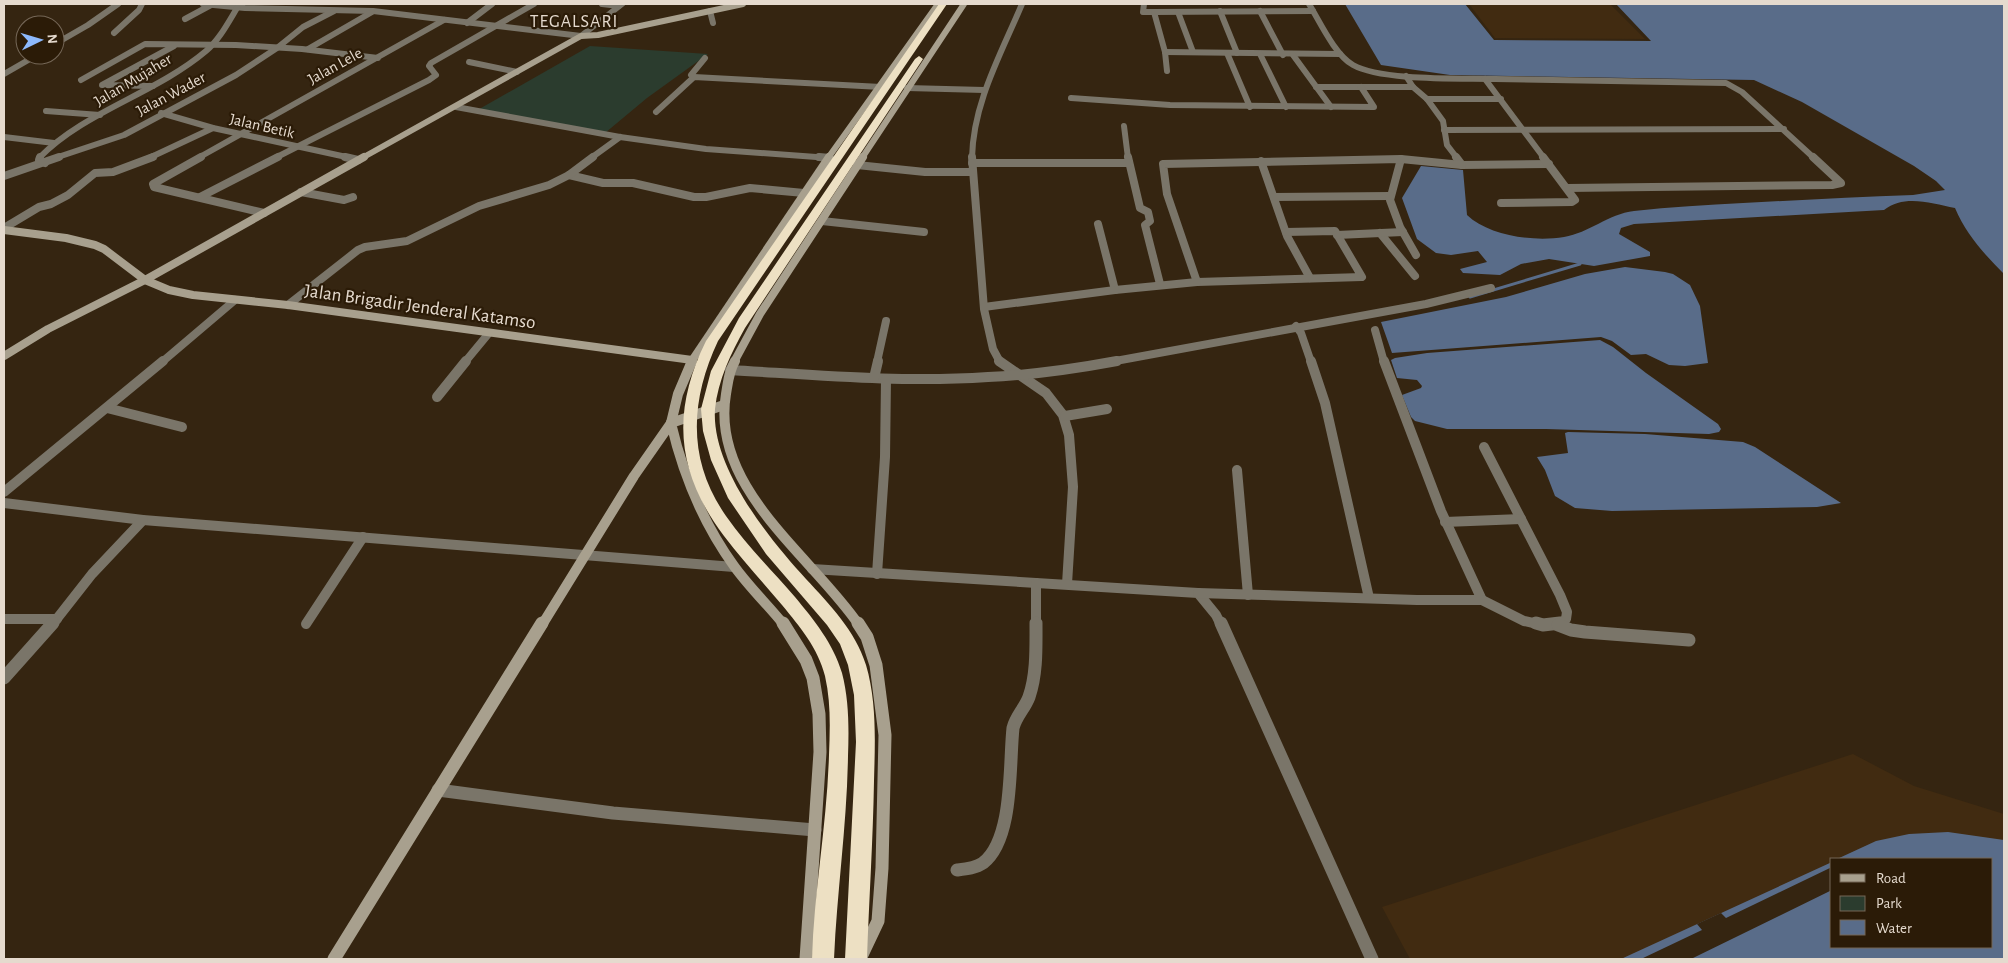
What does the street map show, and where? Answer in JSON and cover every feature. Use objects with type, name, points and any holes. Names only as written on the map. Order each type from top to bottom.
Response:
[{"type":"highway","points":[[822,959],[839,771],[837,701],[833,675],[824,647],[813,630],[741,547],[714,510],[701,482],[691,447],[688,430],[689,412],[692,392],[701,363],[712,341],[944,4]]},
{"type":"highway","points":[[856,959],[865,760],[862,687],[857,666],[852,650],[830,615],[764,543],[738,506],[723,475],[712,440],[708,415],[714,384],[735,334],[955,4]]},
{"type":"street","points":[[65,38],[118,4]]},
{"type":"street","points":[[114,33],[138,11],[142,4]]},
{"type":"street","points":[[203,4],[373,11],[581,36],[607,33],[743,4]]},
{"type":"street","points":[[278,8],[284,4]]},
{"type":"street","name":"Jalan Wader","points":[[4,176],[124,135],[236,74],[277,48],[314,20],[352,4]]},
{"type":"street","points":[[467,23],[492,4]]},
{"type":"street","points":[[200,197],[433,78],[436,75],[430,70],[429,66],[431,64],[534,4]]},
{"type":"street","points":[[602,4],[620,5]]},
{"type":"street","points":[[334,959],[634,476],[671,424],[678,394],[692,360],[743,287],[804,193],[881,87],[938,4]]},
{"type":"street","points":[[860,959],[878,921],[882,868],[885,735],[876,665],[869,642],[848,609],[786,540],[758,505],[740,474],[731,452],[726,435],[724,405],[730,370],[760,314],[964,4]]},
{"type":"street","points":[[1022,4],[984,90],[974,134],[972,172],[984,306],[993,350],[998,360],[1005,367],[1026,379],[1059,406],[1065,416],[1071,459],[1072,508],[1067,584]]},
{"type":"street","points":[[1144,4],[1144,15],[1220,11],[1313,11]]},
{"type":"street","points":[[1250,4],[1253,11]]},
{"type":"street","points":[[1309,4],[1340,54],[1359,67],[1406,76],[1726,83],[1742,92],[1841,183],[1832,185],[1567,188]]},
{"type":"street","points":[[185,19],[211,5]]},
{"type":"street","points":[[4,356],[48,329],[145,280],[581,36],[620,5]]},
{"type":"street","name":"Jalan Mujaher","points":[[45,163],[39,160],[39,158],[54,143],[154,86],[213,44],[234,6]]},
{"type":"street","points":[[308,49],[373,11]]},
{"type":"street","points":[[710,11],[714,22]]},
{"type":"street","points":[[1220,11],[1237,53]]},
{"type":"street","points":[[1260,11],[1283,55]]},
{"type":"street","points":[[1178,12],[1193,52]]},
{"type":"street","points":[[1154,14],[1165,52],[1167,71]]},
{"type":"street","name":"Jalan Lele","points":[[200,197],[154,187],[153,184],[444,20]]},
{"type":"street","points":[[154,86],[102,85],[176,44]]},
{"type":"street","points":[[81,80],[142,45],[213,44],[308,49],[378,58]]},
{"type":"street","points":[[1165,52],[1283,55],[1340,54]]},
{"type":"street","points":[[1227,53],[1250,107]]},
{"type":"street","points":[[1260,54],[1286,107]]},
{"type":"street","points":[[1293,55],[1331,107]]},
{"type":"street","points":[[694,77],[691,75],[705,58]]},
{"type":"street","points":[[469,62],[517,72]]},
{"type":"street","points":[[4,74],[20,65]]},
{"type":"street","points":[[1406,76],[1413,87],[1427,99],[1443,121],[1447,145],[1462,165]]},
{"type":"street","points":[[656,112],[694,77],[881,87]]},
{"type":"street","points":[[1485,79],[1575,198],[1574,201],[1501,203]]},
{"type":"street","points":[[1316,87],[1413,87]]},
{"type":"street","points":[[1071,98],[1170,105],[1374,107],[1361,87]]},
{"type":"street","points":[[907,88],[984,90]]},
{"type":"street","points":[[1427,99],[1501,99]]},
{"type":"street","points":[[456,107],[620,137],[706,149],[830,158]]},
{"type":"street","points":[[46,111],[101,116]]},
{"type":"street","name":"Jalan Betik","points":[[161,114],[297,148],[358,160]]},
{"type":"street","points":[[1124,126],[1129,163],[1140,208],[1148,212],[1150,217],[1150,221],[1145,225],[1160,284]]},
{"type":"street","points":[[4,229],[40,207],[51,204],[68,195],[96,174],[115,172],[141,160],[151,158],[213,128]]},
{"type":"street","points":[[1444,130],[1784,129]]},
{"type":"street","points":[[4,137],[54,143]]},
{"type":"street","points":[[288,305],[362,248],[413,239],[479,206],[535,190],[569,175],[620,137]]},
{"type":"street","points":[[1196,282],[1167,194],[1163,164],[1401,159],[1462,165],[1549,164]]},
{"type":"street","points":[[1396,252],[1414,252],[1393,212],[1390,196],[1401,159]]},
{"type":"street","points":[[1261,161],[1286,232],[1310,278]]},
{"type":"street","points":[[972,162],[1129,163]]},
{"type":"street","points":[[857,165],[924,172],[972,172]]},
{"type":"street","points":[[569,175],[603,183],[633,183],[672,193],[706,197],[750,188],[804,193]]},
{"type":"street","points":[[301,192],[342,200],[353,197]]},
{"type":"street","points":[[1274,197],[1390,196]]},
{"type":"street","points":[[200,197],[264,213]]},
{"type":"street","points":[[822,221],[924,232]]},
{"type":"street","points":[[1098,224],[1115,290]]},
{"type":"street","name":"Jalan Brigadir Jenderal Katamso","points":[[4,229],[66,238],[95,245],[104,249],[145,280],[169,290],[692,360]]},
{"type":"street","points":[[984,306],[1160,284],[1362,277],[1334,231],[1286,232]]},
{"type":"street","points":[[1337,235],[1403,232]]},
{"type":"street","points":[[1380,233],[1415,276]]},
{"type":"street","points":[[730,370],[874,378],[886,381],[1026,379],[1072,368],[1298,329],[1426,304],[1492,288]]},
{"type":"street","points":[[4,492],[235,300]]},
{"type":"street","points":[[874,378],[886,321]]},
{"type":"street","points":[[1298,329],[1323,396],[1369,598]]},
{"type":"street","points":[[1375,330],[1389,374],[1445,522],[1464,566],[1482,600]]},
{"type":"street","points":[[437,397],[489,333]]},
{"type":"street","points":[[877,574],[885,457],[886,381]]},
{"type":"street","points":[[671,424],[724,405]]},
{"type":"street","points":[[107,408],[182,428]]},
{"type":"street","points":[[1065,416],[1107,409]]},
{"type":"street","points":[[671,424],[678,457],[696,506],[734,566],[793,637],[805,658],[814,680],[820,736],[806,959]]},
{"type":"street","points":[[1484,447],[1560,595],[1566,612],[1566,619],[1558,625]]},
{"type":"street","points":[[1237,470],[1248,595]]},
{"type":"street","points":[[4,503],[143,520],[734,566]]},
{"type":"street","points":[[1445,522],[1521,519]]},
{"type":"street","points":[[4,678],[57,619],[92,574],[143,520]]},
{"type":"street","points":[[306,624],[363,538]]},
{"type":"street","points":[[812,568],[877,574],[1198,593],[1482,600],[1524,621],[1543,625],[1558,625],[1571,630],[1585,632],[1689,640]]},
{"type":"street","points":[[957,870],[984,863],[1001,834],[1009,794],[1013,728],[1016,716],[1028,702],[1034,673],[1036,583]]},
{"type":"street","points":[[1198,593],[1216,615],[1229,639],[1372,959]]},
{"type":"street","points":[[4,619],[57,619]]},
{"type":"street","points":[[438,790],[613,813],[815,830]]},
{"type":"shaded area","points":[[1469,4],[1610,4],[1645,39],[1495,38]]},
{"type":"shaded area","points":[[1853,754],[1914,786],[2004,814],[2004,959],[1410,959],[1382,907]]},
{"type":"green space","points":[[590,46],[708,54],[647,98],[605,133],[474,112]]},
{"type":"water","points":[[1345,4],[1465,4],[1494,40],[1651,41],[1616,4],[2004,4],[2004,274],[1976,243],[1964,226],[1955,208],[1918,201],[1900,202],[1884,210],[1634,224],[1621,228],[1619,234],[1650,252],[1650,256],[1594,266],[1549,259],[1521,264],[1500,275],[1463,273],[1460,269],[1487,262],[1478,251],[1451,255],[1436,253],[1417,239],[1402,198],[1421,166],[1463,170],[1467,215],[1476,222],[1499,233],[1539,239],[1573,235],[1616,216],[1634,211],[1675,207],[1913,195],[1945,190],[1936,181],[1914,166],[1802,102],[1754,80],[1450,75],[1381,65]]},
{"type":"water","points":[[1625,267],[1673,274],[1690,285],[1700,306],[1708,363],[1685,366],[1669,365],[1646,354],[1631,355],[1612,341],[1601,337],[1392,353],[1381,322],[1506,297],[1585,274]]},
{"type":"water","points":[[1600,340],[1613,347],[1718,424],[1721,429],[1719,432],[1709,434],[1546,429],[1447,429],[1415,421],[1411,417],[1402,395],[1422,386],[1417,380],[1397,378],[1391,360],[1427,353]]},
{"type":"water","points":[[1565,433],[1645,434],[1743,442],[1755,447],[1841,503],[1817,507],[1612,511],[1575,508],[1555,496],[1545,470],[1537,457],[1568,453]]},
{"type":"water","points":[[1948,832],[2004,840],[2004,959],[1621,959],[1830,863],[1830,948],[1993,948],[1993,858],[1839,858],[1876,841],[1909,834]]},
{"type":"pier","points":[[1830,868],[1830,891],[1691,959],[1641,959],[1702,930],[1697,924],[1721,913],[1726,918]]},
{"type":"waterway","points":[[1470,297],[1580,264]]},
{"type":"district","name":"TEGALSARI","points":[[574,22]]}]
